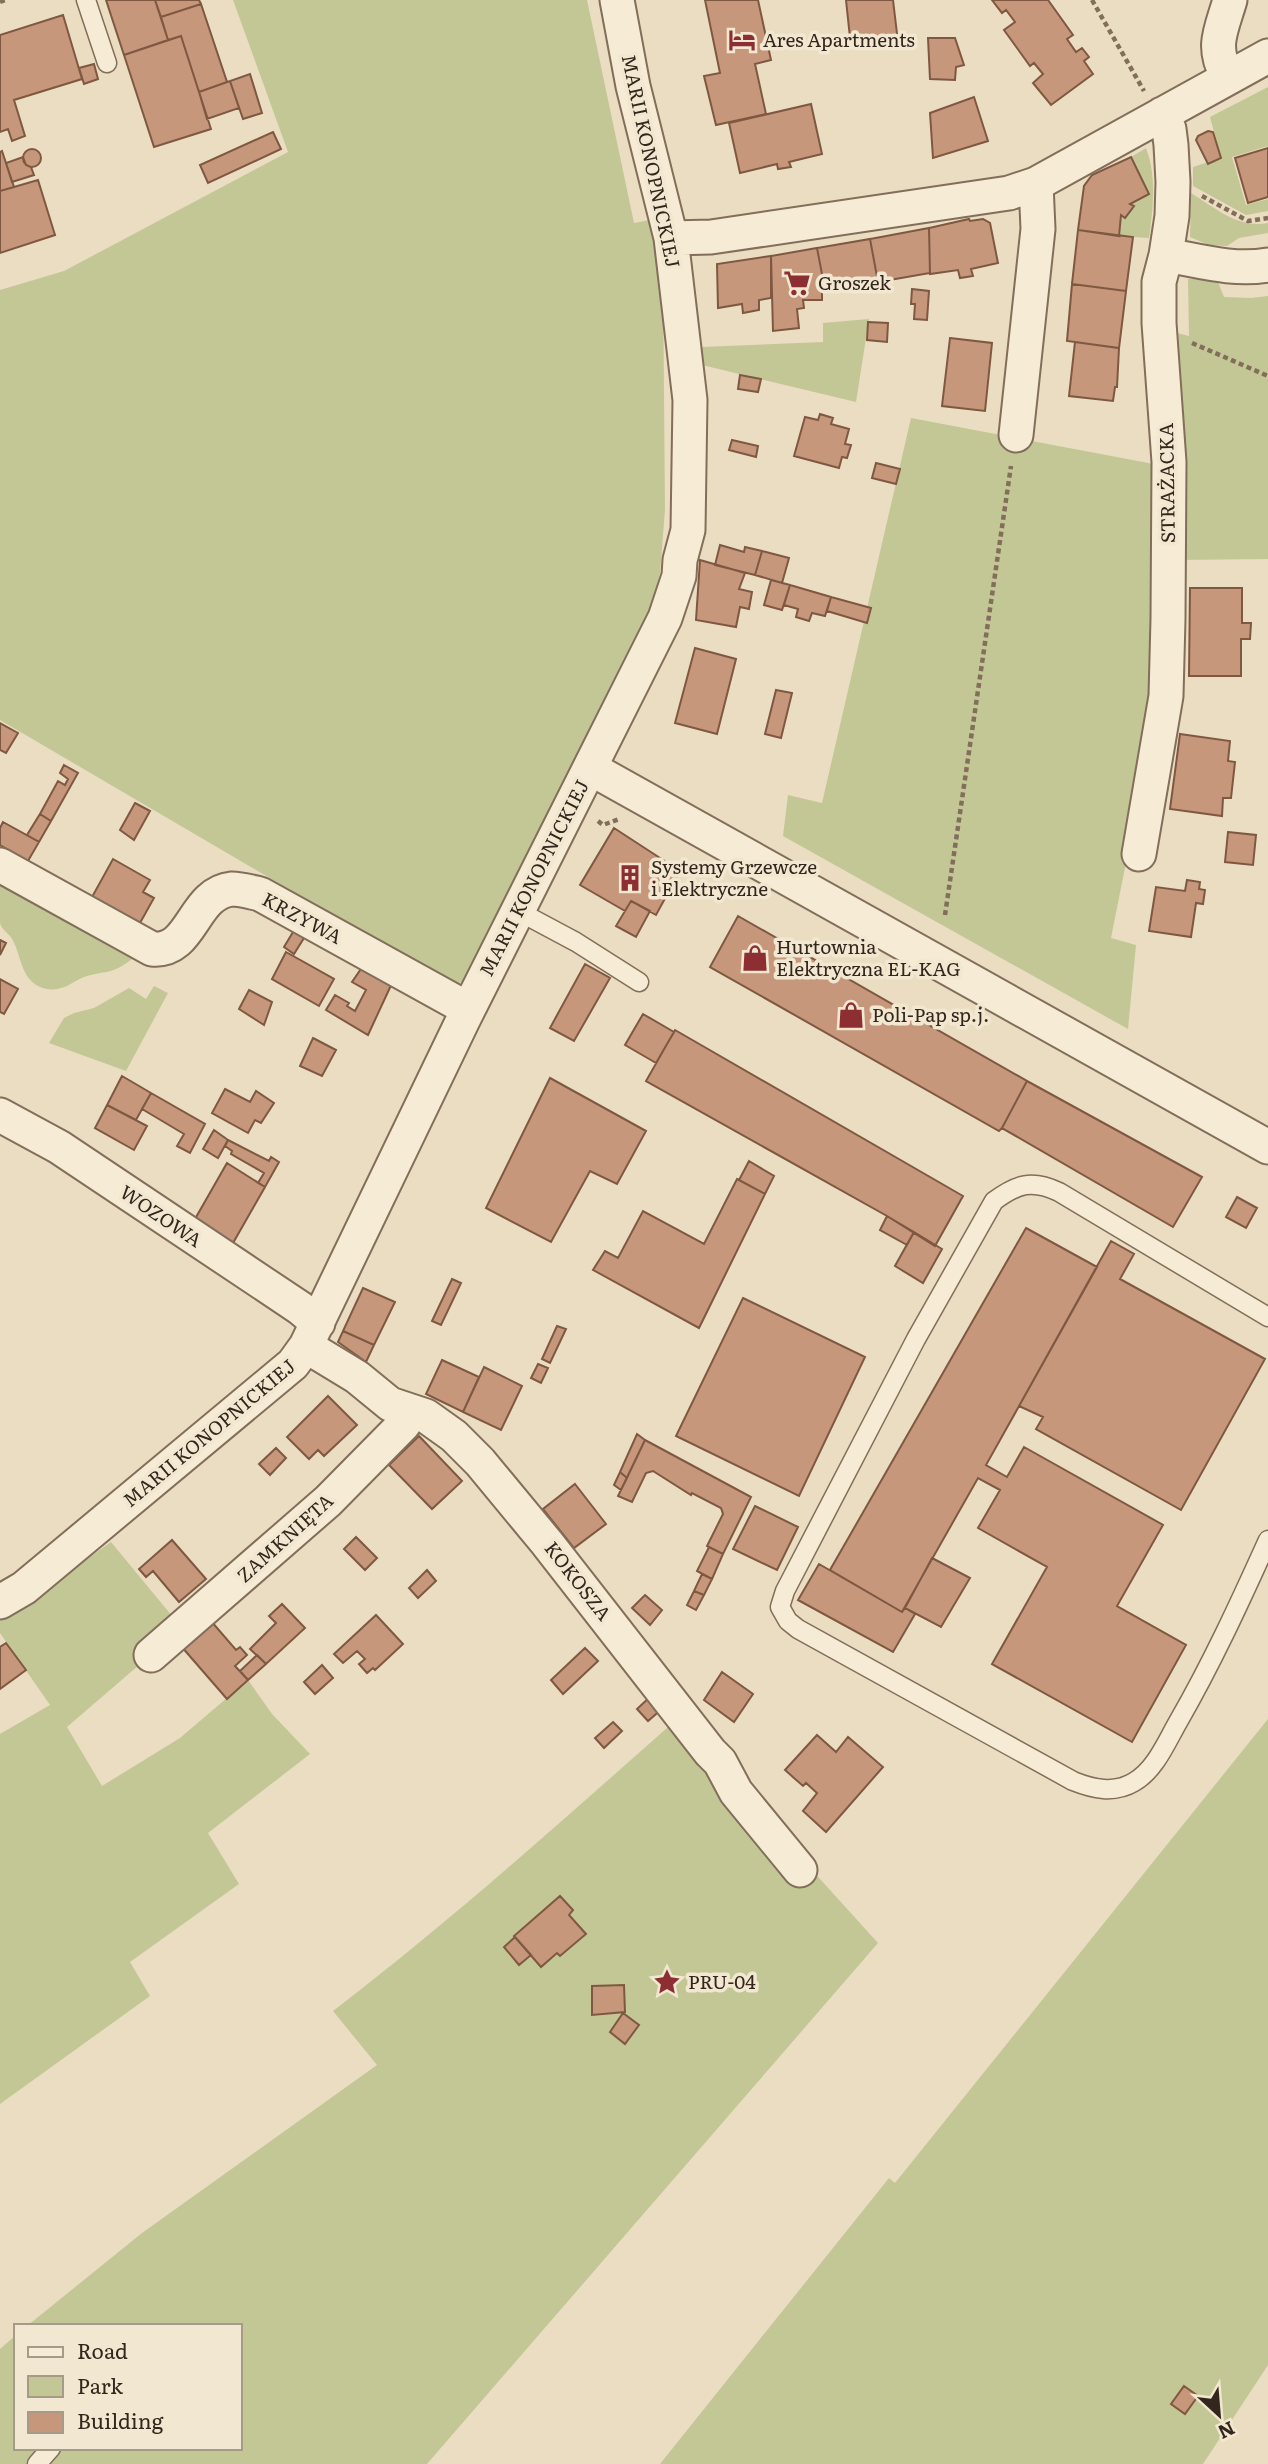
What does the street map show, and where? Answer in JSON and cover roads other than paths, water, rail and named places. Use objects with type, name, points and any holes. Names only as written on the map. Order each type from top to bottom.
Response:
[{"type":"street","name":"MARII KONOPNICKIEJ","points":[[0,1602],[24,1588],[293,1364],[312,1335],[468,1009],[665,618],[688,530],[690,400],[671,238],[633,86],[617,0]]},
{"type":"street","points":[[1227,76],[1219,60],[1218,43],[1230,0]]},
{"type":"street","points":[[671,238],[711,237],[1003,195],[1036,184],[1153,103],[1227,76],[1268,56]]},
{"type":"street","name":"STRAŻACKA","points":[[1139,854],[1166,695],[1169,462],[1159,323],[1159,282],[1172,216],[1173,182],[1168,129],[1153,103]]},
{"type":"street","points":[[1016,435],[1038,229],[1036,184]]},
{"type":"street","points":[[1166,255],[1229,266],[1252,268],[1268,265]]},
{"type":"street","points":[[590,768],[1268,1147]]},
{"type":"street","name":"KRZYWA","points":[[0,865],[152,949],[171,947],[182,939],[198,911],[213,896],[235,889],[260,894],[468,1009]]},
{"type":"street","name":"WOZOWA","points":[[0,1115],[60,1147],[300,1308],[312,1335]]},
{"type":"street","name":"KOKOSZA","points":[[312,1335],[390,1404],[426,1416],[454,1436],[481,1462],[720,1762],[736,1792],[800,1870]]},
{"type":"street","name":"ZAMKNIĘTA","points":[[151,1655],[328,1501],[404,1424],[408,1411]]},
{"type":"lane","points":[[86,0],[107,63]]},
{"type":"lane","points":[[518,911],[576,942],[639,982]]},
{"type":"lane","points":[[1268,1317],[1059,1192],[1044,1185],[1032,1184],[1006,1192],[994,1201],[916,1339],[785,1591],[780,1607],[788,1621],[798,1629],[1073,1781],[1098,1790],[1110,1790],[1133,1783],[1145,1774],[1157,1759],[1205,1676],[1268,1540]]},
{"type":"lane","points":[[37,2464],[49,2450]]},
{"type":"place","name":"Ares Apartments","points":[[742,40]]},
{"type":"place","name":"Groszek","points":[[797,283]]},
{"type":"place","name":"Systemy Grzewcze i Elektryczne","points":[[630,878]]},
{"type":"place","name":"Hurtownia Elektryczna EL-KAG","points":[[755,958]]},
{"type":"place","name":"Poli-Pap sp.j.","points":[[851,1015]]},
{"type":"place","name":"PRU-04","points":[[667,1982]]}]
